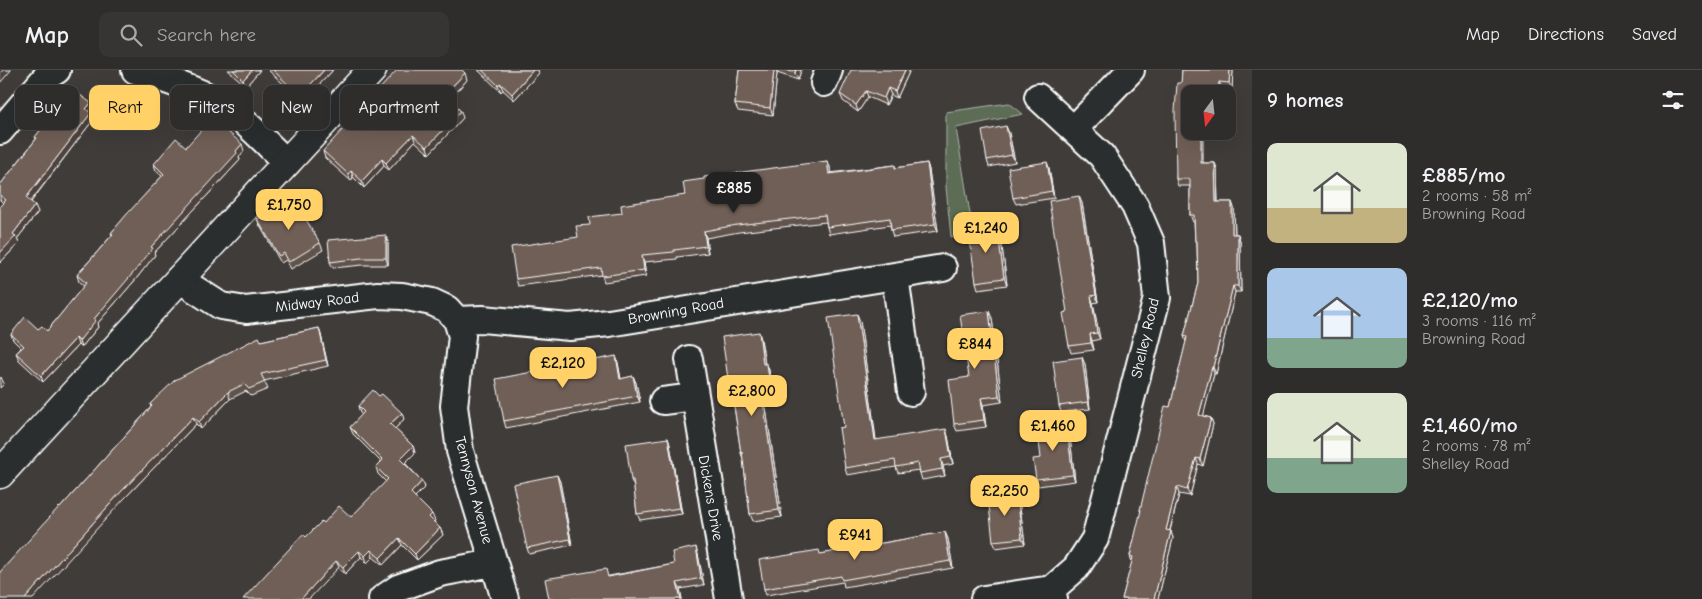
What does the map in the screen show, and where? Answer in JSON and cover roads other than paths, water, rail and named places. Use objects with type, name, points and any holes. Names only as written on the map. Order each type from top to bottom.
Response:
[{"type":"main road","points":[[0,474],[372,70]]},
{"type":"street","points":[[0,130],[46,77],[57,70]]},
{"type":"street","points":[[135,70],[212,98],[246,123],[287,163]]},
{"type":"street","points":[[1074,129],[1131,70]]},
{"type":"street","name":"Shelley Road","points":[[1038,97],[1102,156],[1135,206],[1152,244],[1157,298],[1094,540],[1076,568],[1053,594]]},
{"type":"street","name":"Browning Road","points":[[457,320],[482,319],[570,327],[609,323],[943,268]]},
{"type":"street","points":[[894,276],[911,392]]},
{"type":"street","name":"Midway Road","points":[[178,279],[221,306],[246,310],[378,294],[402,296],[432,302],[447,309],[457,320]]},
{"type":"street","name":"Tennyson Avenue","points":[[457,320],[462,336],[454,406],[460,451],[505,599]]},
{"type":"street","name":"Dickens Drive","points":[[689,359],[728,599]]},
{"type":"street","points":[[663,402],[694,396]]},
{"type":"street","points":[[382,599],[398,588],[440,573],[493,563]]},
{"type":"street","points":[[984,599],[1053,594]]}]
